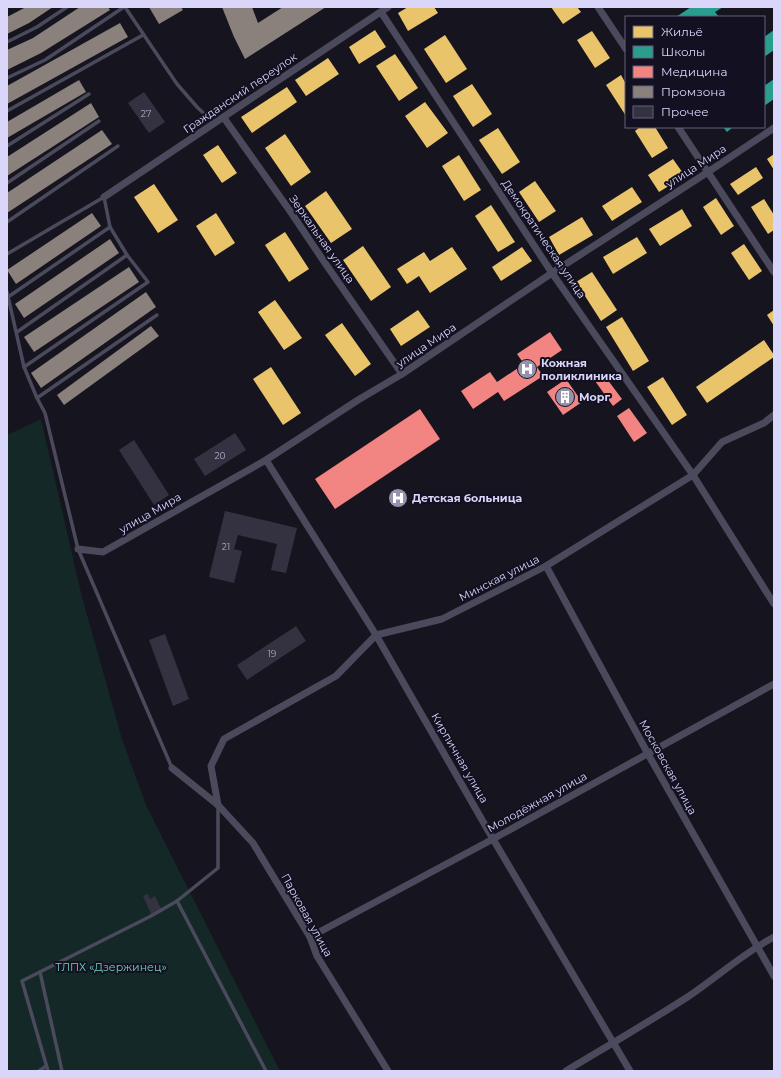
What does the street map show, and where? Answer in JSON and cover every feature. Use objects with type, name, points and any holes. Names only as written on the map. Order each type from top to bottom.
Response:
[{"type":"street","name":"Гражданский переулок","points":[[104,198],[388,7]]},
{"type":"street","points":[[598,7],[625,48]]},
{"type":"street","name":"Демократическая улица","points":[[381,12],[552,273],[693,475],[774,604]]},
{"type":"street","name":"Зеркальная улица","points":[[224,118],[402,374]]},
{"type":"street","points":[[679,128],[774,272]]},
{"type":"street","name":"улица Мира","points":[[78,549],[103,552],[266,460],[358,400],[402,374],[552,273],[774,128]]},
{"type":"street","name":"Минская улица","points":[[376,635],[442,619],[546,566],[693,475],[722,442],[764,423],[774,416]]},
{"type":"street","name":"Кирпичная улица","points":[[266,460],[376,635],[493,839],[630,1071]]},
{"type":"street","name":"Московская улица","points":[[546,566],[648,754],[774,976]]},
{"type":"street","points":[[218,805],[211,766],[224,739],[336,676],[376,635]]},
{"type":"street","name":"Молодёжная улица","points":[[310,938],[774,684]]},
{"type":"street","name":"Парковая улица","points":[[172,768],[218,805],[253,843],[310,938],[317,956],[388,1071]]},
{"type":"street","points":[[566,1071],[687,997],[757,946],[774,937]]},
{"type":"lane","points":[[7,42],[37,27],[67,7]]},
{"type":"lane","points":[[7,78],[45,60],[124,7],[176,84],[214,124]]},
{"type":"lane","points":[[7,111],[143,35]]},
{"type":"lane","points":[[7,146],[89,94]]},
{"type":"lane","points":[[7,183],[99,121]]},
{"type":"lane","points":[[7,222],[118,146]]},
{"type":"lane","points":[[7,254],[104,198],[110,227],[127,254],[148,282],[24,367]]},
{"type":"lane","points":[[8,297],[110,227]]},
{"type":"lane","points":[[17,332],[127,254]]},
{"type":"lane","points":[[7,292],[24,367],[45,413],[78,549],[172,768]]},
{"type":"lane","points":[[37,398],[157,315]]},
{"type":"lane","points":[[48,1071],[22,981],[151,916],[177,901],[218,868],[218,805]]},
{"type":"lane","points":[[177,901],[266,1071]]},
{"type":"lane","points":[[40,972],[62,1071]]},
{"type":"lane","points":[[39,1071],[46,1066]]},
{"type":"green space","name":"ТЛПХ «Дзержинец»","points":[[41,419],[82,597],[122,739],[146,805],[280,1071],[7,1071],[7,435]]},
{"type":"building: Жильё","points":[[408,7],[434,7],[438,13],[408,31],[398,13]]},
{"type":"building: Жильё","points":[[551,7],[577,7],[581,12],[563,24]]},
{"type":"building: Жильё","points":[[375,30],[386,47],[359,64],[349,47]]},
{"type":"building: Жильё","points":[[592,31],[610,58],[595,68],[577,40]]},
{"type":"building: Жильё","points":[[445,35],[467,69],[446,83],[424,49]]},
{"type":"building: Жильё","points":[[395,54],[418,88],[399,101],[376,66]]},
{"type":"building: Жильё","points":[[328,58],[339,74],[306,96],[295,80]]},
{"type":"building: Жильё","points":[[621,75],[625,82],[625,114],[606,85]]},
{"type":"building: Жильё","points":[[472,84],[492,114],[473,127],[453,96]]},
{"type":"building: Жильё","points":[[287,87],[297,102],[252,133],[241,117]]},
{"type":"building: Жильё","points":[[425,102],[448,133],[427,148],[405,116]]},
{"type":"building: Жильё","points":[[498,128],[520,162],[502,174],[479,140]]},
{"type":"building: Жильё","points":[[639,128],[656,128],[668,148],[652,158],[635,131]]},
{"type":"building: Жильё","points":[[285,134],[311,172],[291,186],[265,148]]},
{"type":"building: Жильё","points":[[218,145],[237,173],[222,183],[203,155]]},
{"type":"building: Жильё","points":[[774,154],[774,170],[767,159]]},
{"type":"building: Жильё","points":[[459,155],[481,190],[464,201],[442,166]]},
{"type":"building: Жильё","points":[[673,159],[685,176],[659,192],[648,175]]},
{"type":"building: Жильё","points":[[756,167],[763,178],[738,195],[730,184]]},
{"type":"building: Жильё","points":[[535,181],[556,211],[539,222],[519,192]]},
{"type":"building: Жильё","points":[[154,184],[178,220],[158,233],[134,197]]},
{"type":"building: Жильё","points":[[632,187],[642,202],[612,221],[602,206]]},
{"type":"building: Жильё","points":[[326,191],[352,229],[331,243],[305,206]]},
{"type":"building: Жильё","points":[[716,198],[734,226],[721,235],[703,207]]},
{"type":"building: Жильё","points":[[764,199],[774,215],[774,230],[768,234],[751,207]]},
{"type":"building: Жильё","points":[[491,205],[515,242],[498,252],[475,216]]},
{"type":"building: Жильё","points":[[682,209],[692,226],[660,246],[649,229]]},
{"type":"building: Жильё","points":[[216,213],[235,243],[215,256],[196,226]]},
{"type":"building: Жильё","points":[[582,217],[593,235],[559,255],[549,237]]},
{"type":"building: Жильё","points":[[285,232],[309,269],[289,282],[265,245]]},
{"type":"building: Жильё","points":[[637,237],[647,253],[613,274],[603,257]]},
{"type":"building: Жильё","points":[[744,244],[762,271],[749,280],[731,253]]},
{"type":"building: Жильё","points":[[363,246],[391,287],[371,301],[343,260]]},
{"type":"building: Жильё","points":[[452,247],[467,269],[430,293],[419,276],[407,284],[397,269],[424,252],[430,261]]},
{"type":"building: Жильё","points":[[522,247],[532,261],[501,281],[492,267]]},
{"type":"building: Жильё","points":[[592,272],[617,310],[601,321],[576,282]]},
{"type":"building: Жильё","points":[[275,300],[302,338],[284,350],[258,312]]},
{"type":"building: Жильё","points":[[418,310],[430,327],[401,346],[390,329]]},
{"type":"building: Жильё","points":[[774,310],[774,326],[767,315]]},
{"type":"building: Жильё","points":[[622,317],[649,361],[633,371],[606,327]]},
{"type":"building: Жильё","points":[[342,323],[371,364],[355,376],[325,335]]},
{"type":"building: Жильё","points":[[764,340],[774,357],[707,403],[696,387]]},
{"type":"building: Жильё","points":[[271,367],[301,413],[283,425],[253,379]]},
{"type":"building: Жильё","points":[[663,377],[687,415],[672,425],[647,387]]},
{"type":"building: Школы","points":[[691,7],[723,7],[715,12],[718,16],[678,16]]},
{"type":"building: Школы","points":[[774,30],[774,50],[765,56],[765,36]]},
{"type":"building: Школы","points":[[774,79],[774,99],[765,105],[765,85]]},
{"type":"building: Школы","points":[[724,128],[732,128],[727,132]]},
{"type":"building: Медицина","name":"Кожная поликлиника","points":[[550,332],[562,350],[537,367],[543,376],[504,401],[498,392],[473,409],[461,391],[490,372],[497,382],[524,364],[517,354]]},
{"type":"building: Медицина","points":[[604,375],[622,399],[613,406],[595,381]]},
{"type":"building: Медицина","name":"Морг","points":[[566,379],[582,402],[563,415],[547,392]]},
{"type":"building: Медицина","points":[[629,408],[647,433],[634,442],[617,416]]},
{"type":"building: Медицина","points":[[420,409],[440,439],[335,509],[315,479]]},
{"type":"building: Промзона","points":[[26,7],[53,7],[29,23],[7,34],[7,17]]},
{"type":"building: Промзона","points":[[80,7],[108,7],[110,10],[41,53],[7,70],[7,50],[33,38]]},
{"type":"building: Промзона","points":[[149,7],[181,7],[183,10],[159,24]]},
{"type":"building: Промзона","points":[[222,7],[252,7],[258,23],[283,7],[326,7],[245,59]]},
{"type":"building: Промзона","points":[[120,23],[128,37],[7,104],[7,86]]},
{"type":"building: Промзона","points":[[79,80],[86,92],[7,138],[7,122]]},
{"type":"building: Промзона","points":[[91,103],[99,117],[7,176],[7,157]]},
{"type":"building: Промзона","points":[[102,130],[112,144],[7,213],[7,193]]},
{"type":"building: Промзона","points":[[92,213],[101,226],[16,284],[7,270]]},
{"type":"building: Промзона","points":[[110,239],[119,253],[24,318],[15,304]]},
{"type":"building: Промзона","points":[[129,267],[139,282],[34,352],[24,337]]},
{"type":"building: Промзона","points":[[146,292],[156,307],[41,388],[31,373]]},
{"type":"building: Промзона","points":[[151,326],[159,336],[64,405],[57,395]]},
{"type":"building: Прочее","points":[[144,92],[165,122],[149,133],[128,103]]},
{"type":"building: Прочее","points":[[235,433],[246,450],[205,476],[194,459]]},
{"type":"building: Прочее","points":[[134,440],[169,495],[154,505],[119,450]]},
{"type":"building: Прочее","points":[[225,511],[297,528],[286,573],[271,570],[277,544],[238,535],[234,549],[242,551],[234,583],[209,577]]},
{"type":"building: Прочее","points":[[296,626],[306,641],[247,680],[237,665]]},
{"type":"building: Прочее","points":[[165,634],[189,699],[173,706],[149,640]]},
{"type":"building: Прочее","points":[[148,894],[150,899],[155,896],[161,909],[151,914],[143,896]]},
{"type":"place","name":"Кожная поликлиника","points":[[527,369]]},
{"type":"place","name":"Морг","points":[[565,397]]},
{"type":"place","name":"Детская больница","points":[[398,498]]}]
